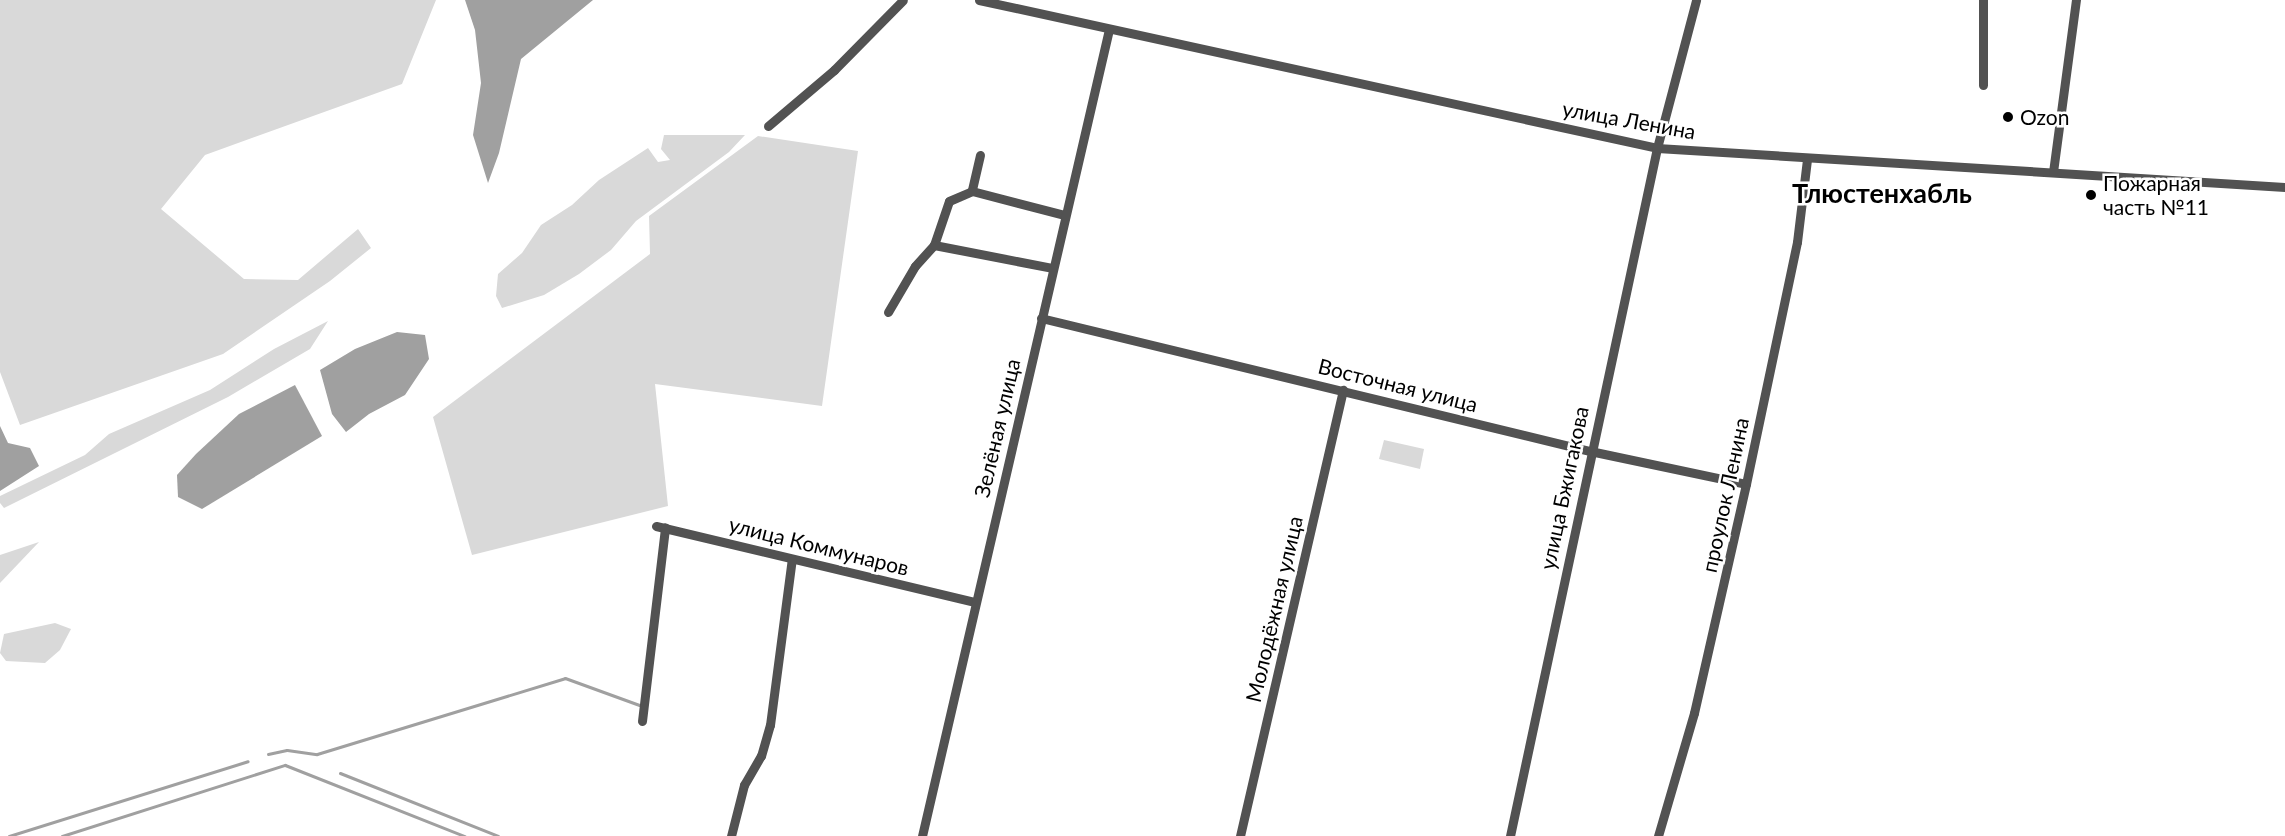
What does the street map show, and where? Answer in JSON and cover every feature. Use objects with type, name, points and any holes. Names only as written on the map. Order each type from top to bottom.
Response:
[{"type":"street","points":[[768,126],[834,70],[903,0]]},
{"type":"street","name":"улица Ленина","points":[[980,0],[1657,148],[2285,187]]},
{"type":"street","name":"улица Бжигакова","points":[[1510,836],[1590,451],[1657,148],[1696,0]]},
{"type":"street","points":[[1983,0],[1983,86]]},
{"type":"street","points":[[2053,172],[2076,0]]},
{"type":"street","name":"Зелёная улица","points":[[922,836],[974,602],[1109,29]]},
{"type":"street","points":[[972,191],[980,155]]},
{"type":"street","name":"проулок Ленина","points":[[1658,836],[1694,713],[1746,484],[1797,242],[1807,159]]},
{"type":"street","points":[[888,312],[915,266],[934,245],[949,201],[972,191],[1064,215]]},
{"type":"street","points":[[934,245],[1052,268]]},
{"type":"street","name":"Восточная улица","points":[[1041,318],[1590,451],[1746,484]]},
{"type":"street","name":"Молодёжная улица","points":[[1240,836],[1343,390]]},
{"type":"street","name":"улица Коммунаров","points":[[642,721],[661,527],[974,602]]},
{"type":"street","points":[[731,836],[744,785],[761,756],[770,725],[792,559]]},
{"type":"shaded area","points":[[0,0],[436,0],[402,84],[205,155],[161,209],[244,279],[298,280],[358,229],[371,248],[330,281],[223,354],[20,425],[0,372]]},
{"type":"shaded area","points":[[465,0],[593,0],[521,59],[499,153],[488,183],[473,135],[481,83],[475,30]]},
{"type":"shaded area","points":[[664,135],[745,135],[729,152],[636,221],[611,250],[579,274],[544,295],[502,308],[496,296],[498,274],[522,253],[541,225],[572,205],[599,180],[648,148],[658,162],[670,160],[661,149]]},
{"type":"shaded area","points":[[758,136],[858,151],[822,406],[655,384],[668,506],[472,555],[433,417],[650,254],[649,216]]},
{"type":"shaded area","points":[[328,321],[310,349],[228,397],[4,508],[0,503],[0,496],[85,455],[109,434],[210,390],[274,349]]},
{"type":"shaded area","points":[[397,332],[425,335],[429,359],[405,395],[369,414],[346,432],[332,414],[320,370],[355,349]]},
{"type":"shaded area","points":[[295,385],[322,436],[202,509],[178,497],[177,475],[196,454],[239,414]]},
{"type":"shaded area","points":[[0,426],[8,443],[30,448],[39,466],[0,491]]},
{"type":"shaded area","points":[[1384,440],[1424,449],[1420,469],[1379,459]]},
{"type":"shaded area","points":[[39,542],[0,583],[0,555]]},
{"type":"shaded area","points":[[55,623],[71,629],[60,650],[45,663],[6,661],[0,653],[4,634]]},
{"type":"waterway","points":[[268,754],[287,750],[317,754],[565,678],[639,705]]},
{"type":"waterway","points":[[9,836],[248,761]]},
{"type":"waterway","points":[[62,836],[285,765],[464,836]]},
{"type":"waterway","points":[[340,773],[498,836]]},
{"type":"place","name":"Ozon","points":[[2008,117]]},
{"type":"place","name":"Пожарная часть №11","points":[[2091,195]]},
{"type":"district","name":"Тлюстенхабль","points":[[1882,193]]}]
